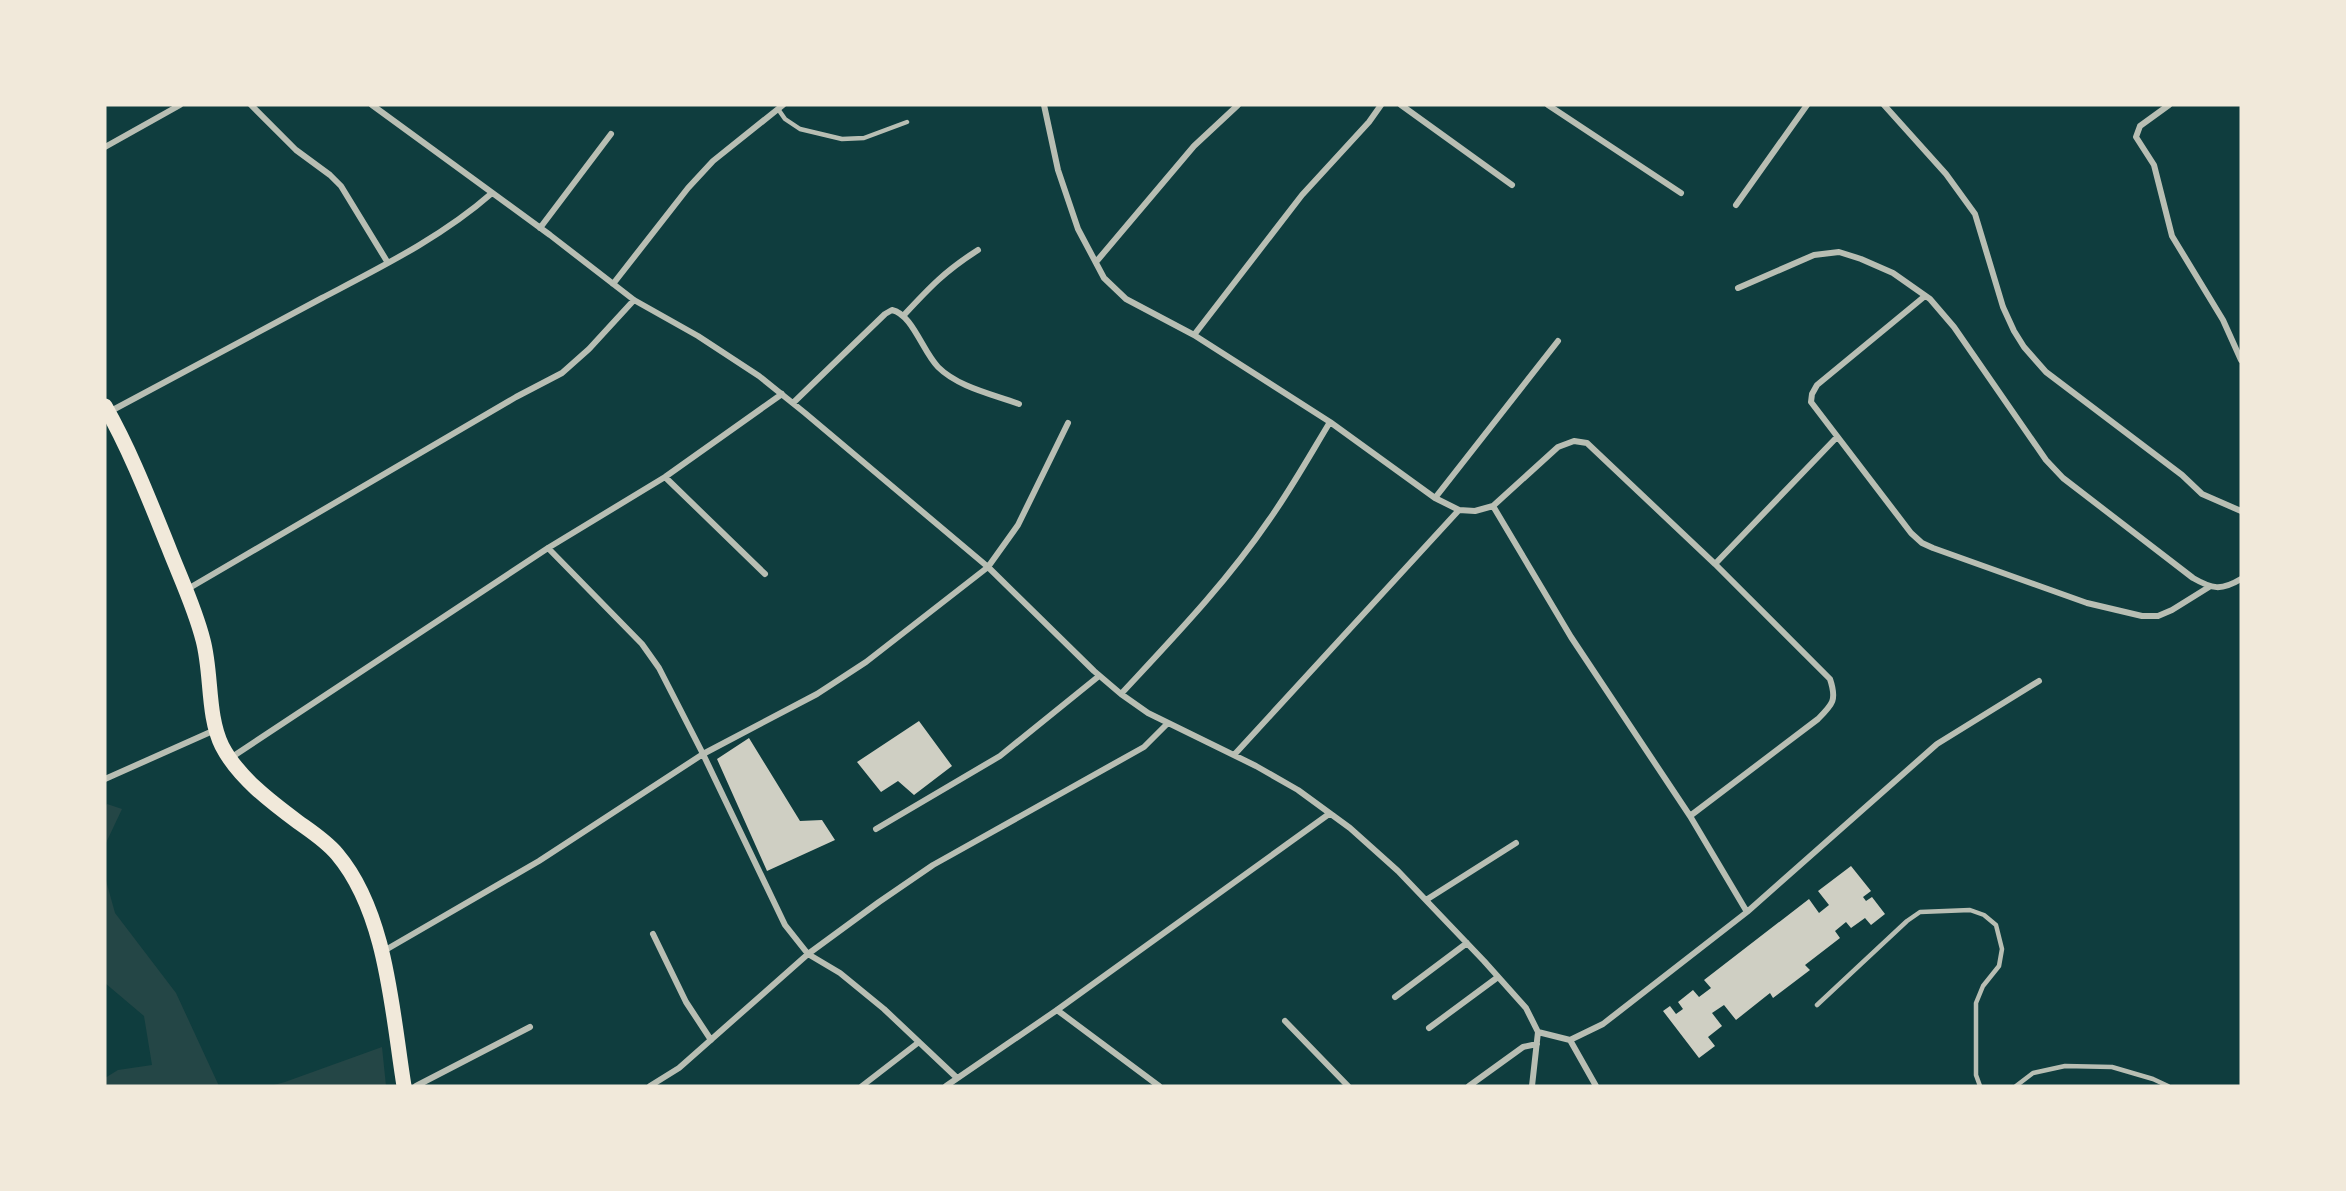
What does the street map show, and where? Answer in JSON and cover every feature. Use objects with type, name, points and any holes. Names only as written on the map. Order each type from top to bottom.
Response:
[{"type":"main road","points":[[107,409],[148,498],[203,638],[216,730],[229,759],[242,774],[337,853],[369,909],[381,953],[404,1086]]},
{"type":"street","points":[[105,147],[180,105]]},
{"type":"street","points":[[250,105],[296,150],[341,186],[388,263]]},
{"type":"street","points":[[1044,105],[1059,170],[1078,229],[1104,278],[1126,299],[1194,335],[1330,423],[1435,498],[1460,510],[1475,511],[1493,506],[1558,447],[1574,441],[1587,443],[1830,679],[1834,692],[1832,705],[1818,719],[1690,816]]},
{"type":"street","points":[[1096,262],[1194,146],[1238,105]]},
{"type":"street","points":[[1194,335],[1302,195],[1369,122],[1381,105]]},
{"type":"street","points":[[1401,105],[1512,185]]},
{"type":"street","points":[[1548,105],[1681,193]]},
{"type":"street","points":[[1736,205],[1807,105]]},
{"type":"street","points":[[1884,105],[1946,174],[1975,214],[2003,307],[2014,332],[2024,347],[2046,372],[2182,475],[2202,494],[2241,511]]},
{"type":"street","points":[[2169,105],[2140,126],[2136,137],[2154,165],[2172,236],[2223,320],[2241,360]]},
{"type":"street","points":[[377,107],[634,300],[698,336],[782,394],[988,567],[1121,694],[1148,713],[1256,766],[1298,790],[1366,842],[1426,900],[1526,1008],[1538,1032],[1532,1086]]},
{"type":"street","points":[[612,284],[688,188],[713,161],[780,107]]},
{"type":"street","points":[[540,228],[611,134]]},
{"type":"street","points":[[107,409],[388,263],[439,234],[492,193]]},
{"type":"street","points":[[904,315],[951,267],[978,250]]},
{"type":"street","points":[[1738,288],[1814,255],[1839,252],[1893,273],[1925,296],[1954,327],[2046,460],[2062,478],[2193,578],[2209,587],[2228,587],[2241,579]]},
{"type":"street","points":[[1925,296],[1817,385],[1811,402],[1911,533],[1922,543],[1934,548],[2087,603],[2142,616],[2158,616],[2172,610],[2209,587]]},
{"type":"street","points":[[186,590],[561,372],[589,349],[634,300]]},
{"type":"street","points":[[793,403],[885,314],[892,310],[904,315],[936,365],[951,378],[1018,404]]},
{"type":"street","points":[[1435,498],[1558,341]]},
{"type":"street","points":[[229,759],[548,548],[665,477],[782,394]]},
{"type":"street","points":[[381,953],[539,861],[703,753],[817,694],[866,662],[988,567],[1018,525],[1068,423]]},
{"type":"street","points":[[1121,694],[1213,594],[1239,561],[1270,520],[1330,423]]},
{"type":"street","points":[[1714,564],[1837,437]]},
{"type":"street","points":[[665,477],[765,574]]},
{"type":"street","points":[[1493,506],[1571,637],[1690,816],[1747,912]]},
{"type":"street","points":[[1234,755],[1460,510]]},
{"type":"street","points":[[548,548],[642,644],[659,668],[703,753],[785,925],[808,954],[840,973],[884,1009],[956,1077]]},
{"type":"street","points":[[876,829],[1000,756],[1100,676]]},
{"type":"street","points":[[1538,1032],[1570,1040],[1603,1024],[1747,912],[1937,744],[2039,681]]},
{"type":"street","points":[[650,1086],[679,1068],[808,954],[933,865],[1144,747],[1168,723]]},
{"type":"street","points":[[105,779],[216,730]]},
{"type":"street","points":[[946,1086],[1057,1010],[1329,814]]},
{"type":"street","points":[[1426,900],[1516,843]]},
{"type":"street","points":[[652,934],[686,1002],[711,1040]]},
{"type":"street","points":[[1395,997],[1467,943]]},
{"type":"street","points":[[1429,1028],[1498,977]]},
{"type":"street","points":[[1057,1010],[1159,1086]]},
{"type":"street","points":[[1285,1021],[1348,1086]]},
{"type":"street","points":[[416,1086],[530,1027]]},
{"type":"street","points":[[1570,1040],[1596,1086]]},
{"type":"street","points":[[861,1086],[919,1042]]},
{"type":"street","points":[[1469,1086],[1523,1047],[1537,1044]]},
{"type":"lane","points":[[780,107],[785,119],[800,129],[842,139],[864,138],[907,122]]},
{"type":"lane","points":[[1817,1005],[1907,921],[1920,912],[1970,910],[1984,915],[1996,925],[2002,950],[1999,966],[1983,986],[1976,1004],[1976,1075],[1980,1086]]},
{"type":"lane","points":[[2016,1086],[2033,1073],[2066,1066],[2112,1067],[2153,1079],[2168,1086]]},
{"type":"shaded area","points":[[107,804],[122,809],[105,845],[105,807]]},
{"type":"shaded area","points":[[105,877],[115,913],[176,993],[219,1086],[105,1086],[105,1078],[118,1070],[152,1065],[144,1016],[105,983]]},
{"type":"shaded area","points":[[382,1047],[386,1086],[270,1086],[285,1082]]},
{"type":"building","points":[[919,721],[952,766],[914,795],[898,781],[881,792],[857,762]]},
{"type":"building","points":[[749,738],[800,821],[822,820],[835,840],[767,871],[717,759]]},
{"type":"building","points":[[1851,866],[1871,891],[1863,897],[1866,901],[1872,897],[1885,914],[1871,925],[1865,918],[1851,928],[1846,922],[1835,931],[1840,938],[1805,965],[1810,970],[1773,998],[1770,993],[1736,1020],[1724,1005],[1712,1013],[1722,1026],[1708,1037],[1715,1046],[1699,1058],[1663,1011],[1670,1006],[1676,1014],[1683,1009],[1678,1002],[1693,990],[1699,997],[1711,988],[1704,980],[1809,899],[1819,913],[1829,905],[1818,891]]}]
